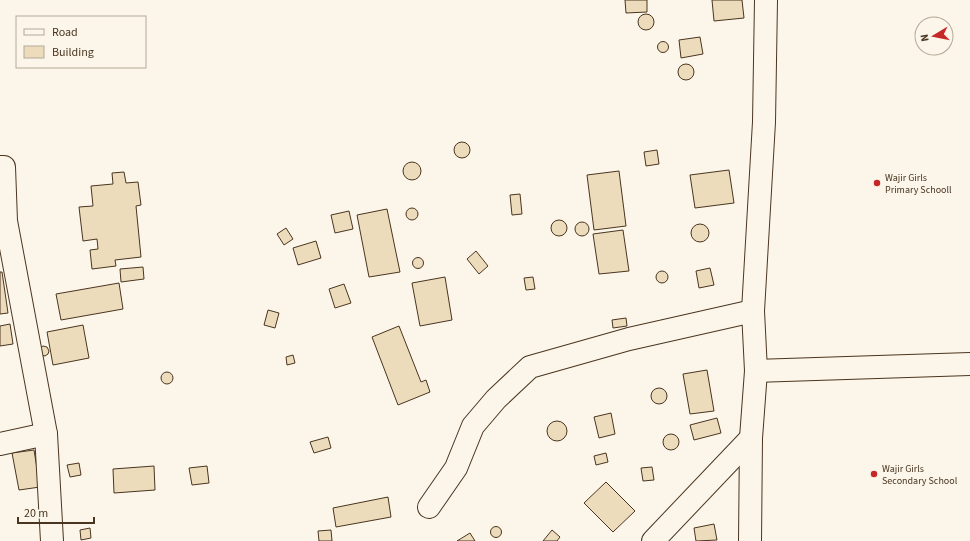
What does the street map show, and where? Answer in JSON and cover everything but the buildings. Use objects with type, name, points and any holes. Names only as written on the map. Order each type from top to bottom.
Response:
[{"type":"street","points":[[750,541],[751,438],[756,371],[753,311],[764,122],[766,0]]},
{"type":"street","points":[[0,167],[4,167],[6,221],[46,434],[52,541]]},
{"type":"street","points":[[429,507],[456,468],[473,426],[496,399],[530,367],[629,339],[753,311]]},
{"type":"street","points":[[756,371],[970,364]]},
{"type":"street","points":[[0,444],[46,434]]},
{"type":"street","points":[[653,541],[751,438]]},
{"type":"place","name":"Wajir Girls Primary Schooll","points":[[877,183]]},
{"type":"place","name":"Wajir Girls Secondary School","points":[[874,474]]}]
